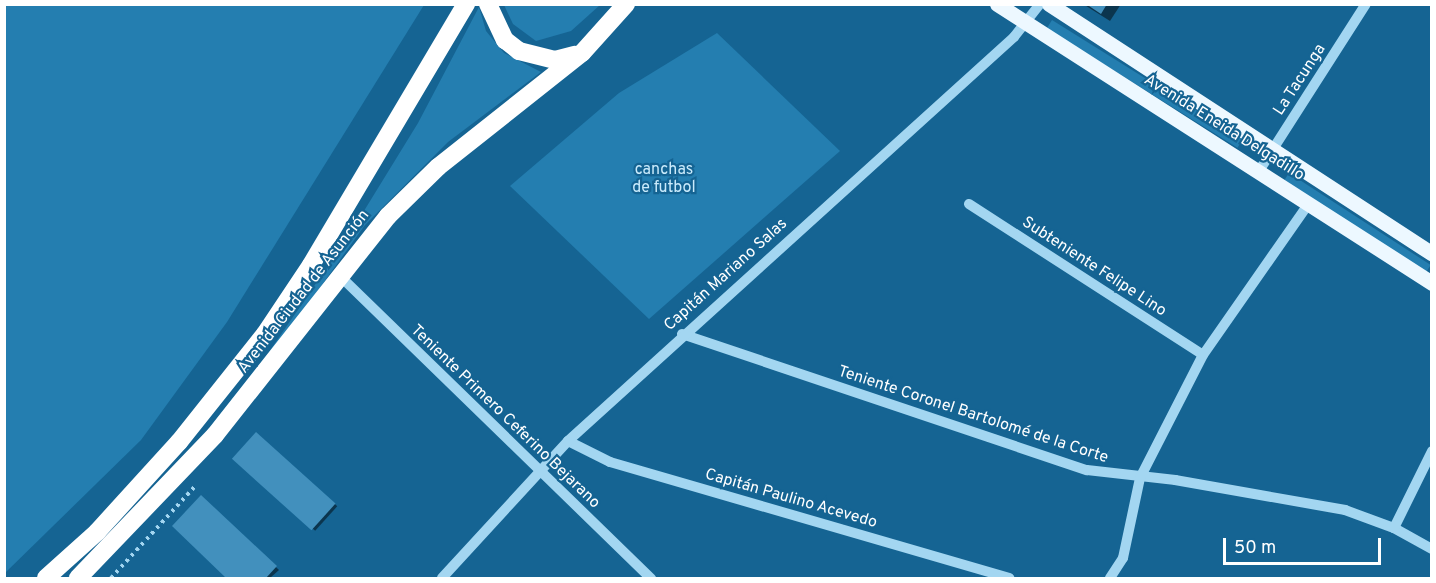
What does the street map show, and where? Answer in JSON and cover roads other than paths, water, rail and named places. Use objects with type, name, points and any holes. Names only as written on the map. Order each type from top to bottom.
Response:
[{"type":"highway","name":"Avenida Ciudad de Asunción","points":[[46,579],[97,532],[179,442],[265,334],[311,265],[466,4]]},
{"type":"highway","points":[[488,4],[505,40],[519,51],[555,60],[582,53]]},
{"type":"highway","name":"Avenida Ciudad de Asunción","points":[[78,579],[215,435],[340,276],[412,192],[582,53],[626,4]]},
{"type":"main road","name":"Avenida Eneida Delgadillo","points":[[997,4],[1310,203],[1431,283]]},
{"type":"main road","name":"Avenida Eneida Delgadillo","points":[[1049,4],[1431,254]]},
{"type":"street","name":"Capitán Mariano Salas","points":[[442,579],[568,441],[682,334],[1026,23],[1040,4]]},
{"type":"street","name":"La Tacunga","points":[[1259,171],[1366,4]]},
{"type":"street","points":[[1110,579],[1123,558],[1140,478],[1203,355],[1310,203]]},
{"type":"street","name":"Subteniente Felipe Lino","points":[[969,204],[1203,355]]},
{"type":"street","name":"Teniente Primero Ceferino Bejarano","points":[[340,276],[651,579]]},
{"type":"street","name":"Teniente Coronel Bartolomé de la Corte","points":[[682,334],[1087,470],[1140,478],[1175,480],[1345,510],[1394,528],[1431,549]]},
{"type":"street","name":"Capitán Paulino Acevedo","points":[[568,441],[610,462],[1010,579]]},
{"type":"street","points":[[1394,528],[1431,451]]},
{"type":"park label","name":"canchas de futbol","points":[[664,179]]}]
